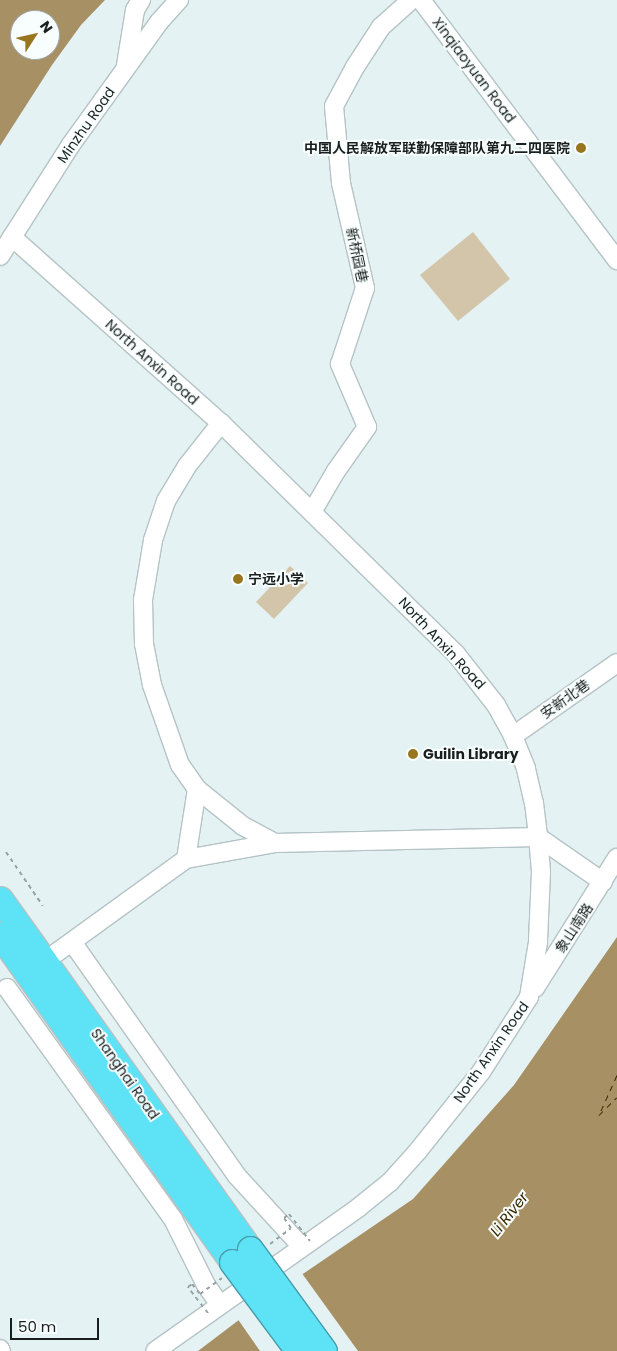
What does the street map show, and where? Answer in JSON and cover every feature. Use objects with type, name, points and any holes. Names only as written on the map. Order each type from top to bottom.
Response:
[{"type":"highway","name":"Shanghai Road","points":[[0,899],[36,967],[243,1258]]},
{"type":"highway","name":"Shanghai Road","points":[[0,935],[36,967]]},
{"type":"highway","points":[[243,1258],[298,1351]]},
{"type":"highway","points":[[243,1258],[324,1351]]},
{"type":"street","points":[[126,68],[135,10],[140,0]]},
{"type":"street","name":"Minzhu Road","points":[[0,256],[70,146],[159,22],[179,0]]},
{"type":"street","name":"新桥园巷","points":[[312,512],[336,471],[367,427],[340,364],[365,288],[341,183],[334,106],[354,67],[381,27],[411,0]]},
{"type":"street","name":"Xinqiaoyuan Road","points":[[422,0],[617,260]]},
{"type":"street","name":"North Anxin Road","points":[[12,237],[221,423],[456,654],[496,705],[513,736],[526,769],[534,803],[541,872],[538,942],[529,997],[480,1072],[418,1151],[390,1182],[358,1208],[156,1351]]},
{"type":"street","points":[[221,423],[187,466],[166,500],[152,540],[143,600],[144,644],[152,685],[180,765],[197,790],[243,826],[275,843]]},
{"type":"street","name":"安新北巷","points":[[513,736],[617,663]]},
{"type":"street","points":[[186,859],[197,790]]},
{"type":"street","points":[[214,1309],[206,1285],[173,1220],[3,990],[186,859],[275,843],[538,837],[603,882]]},
{"type":"street","name":"象山南路","points":[[529,997],[617,858]]},
{"type":"street","points":[[0,886],[21,915],[36,967]]},
{"type":"street","points":[[72,942],[237,1176],[306,1244]]},
{"type":"street","points":[[0,945],[36,967]]},
{"type":"path","points":[[6,852],[44,906]]},
{"type":"path","points":[[214,1309],[188,1287],[192,1284],[200,1294],[243,1258],[291,1228],[284,1218],[289,1214],[306,1244]]},
{"type":"shaded area","points":[[473,232],[510,279],[458,321],[420,275]]},
{"type":"shaded area","points":[[290,566],[308,583],[274,619],[256,602]]},
{"type":"water","points":[[0,0],[105,0],[81,25],[60,54],[60,10],[10,10],[10,60],[56,60],[0,146]]},
{"type":"water","name":"Li River","points":[[617,937],[617,1351],[198,1351],[269,1297],[413,1199],[514,1085]]},
{"type":"pier","points":[[301,1272],[358,1351],[260,1351],[237,1318]]},
{"type":"ferry route","points":[[617,1075],[599,1115],[617,1097]]},
{"type":"place","name":"中国人民解放军联勤保障部队第九二四医院","points":[[581,148]]},
{"type":"place","name":"宁远小学","points":[[238,579]]},
{"type":"place","name":"Guilin Library","points":[[413,754]]}]
